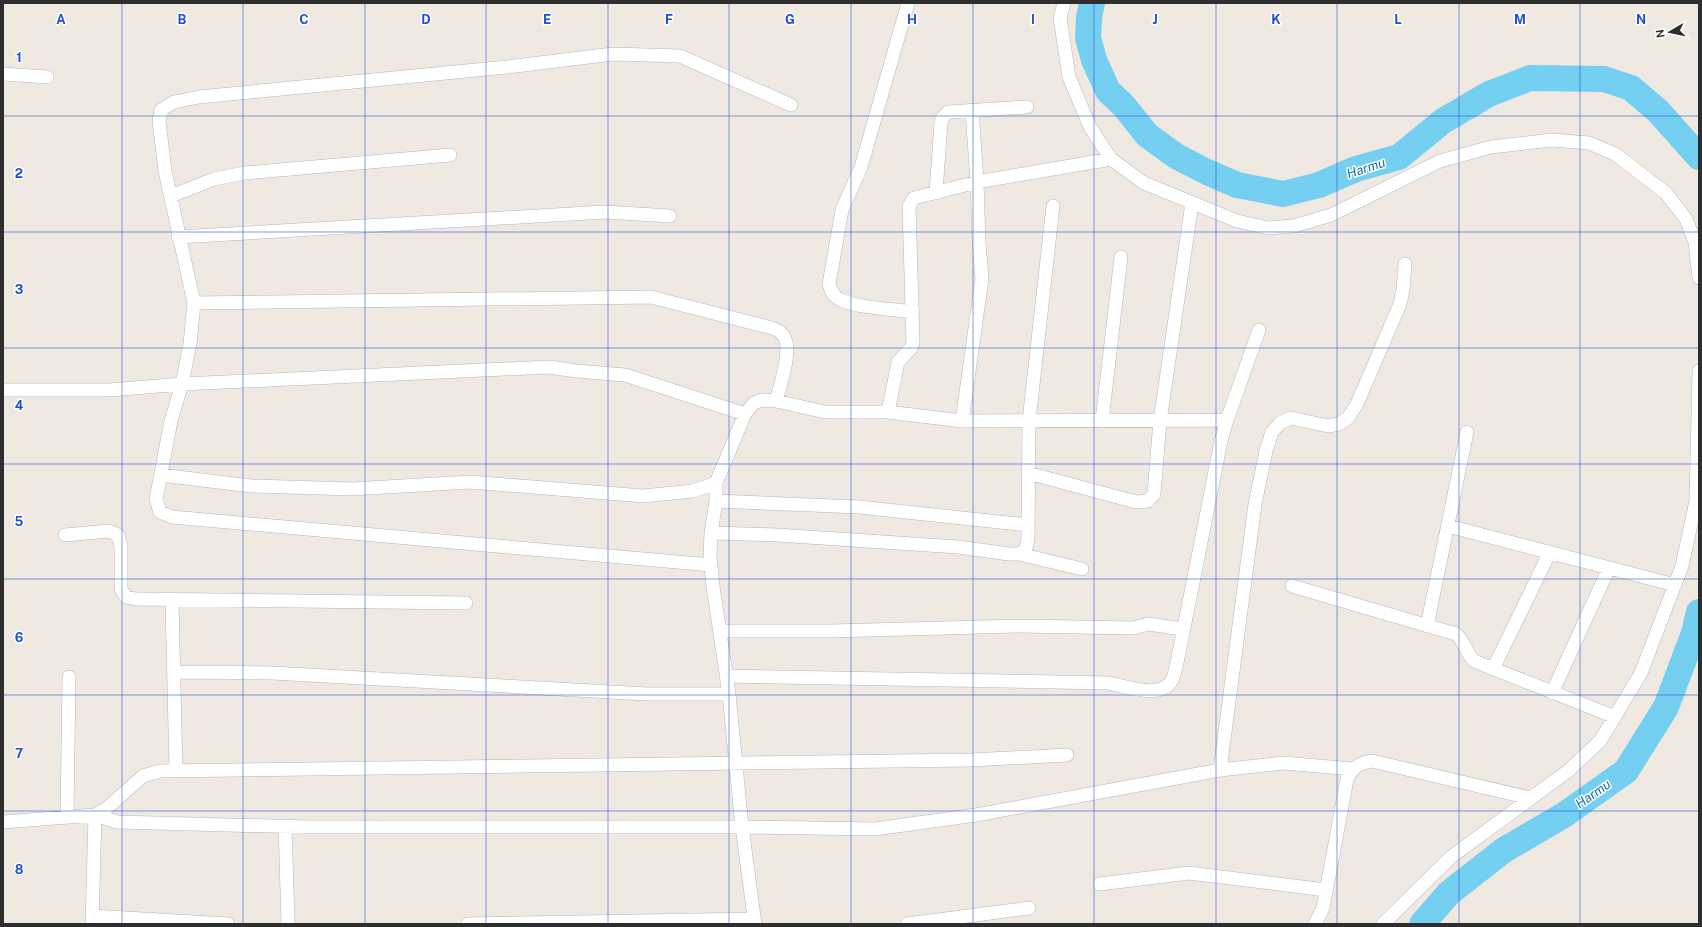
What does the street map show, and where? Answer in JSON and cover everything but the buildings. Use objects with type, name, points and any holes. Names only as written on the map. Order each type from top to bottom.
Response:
[{"type":"street","points":[[908,3],[861,167],[842,210],[829,284],[831,292],[839,299],[853,304],[912,312]]},
{"type":"street","points":[[1064,3],[1060,18],[1069,77],[1090,127],[1110,159],[1144,183],[1237,221],[1268,228],[1294,226],[1331,215],[1440,161],[1491,147],[1552,140],[1589,143],[1615,154],[1666,193],[1686,219],[1695,242],[1699,278]]},
{"type":"street","points":[[711,565],[172,517],[160,512],[156,499],[170,421],[182,384],[190,344],[194,303],[178,237],[165,171],[158,121],[162,110],[174,102],[199,97],[506,67],[613,54],[680,56],[791,105]]},
{"type":"street","points":[[3,74],[47,77]]},
{"type":"street","points":[[936,193],[941,122],[943,117],[948,112],[1028,107]]},
{"type":"street","points":[[962,422],[982,279],[979,242],[978,182],[972,110]]},
{"type":"street","points":[[171,196],[214,179],[244,173],[450,155]]},
{"type":"street","points":[[888,412],[898,362],[913,342],[909,206],[914,198],[978,182],[1110,159]]},
{"type":"street","points":[[1028,473],[1136,502],[1148,501],[1154,494],[1160,421],[1192,203]]},
{"type":"street","points":[[1019,554],[1026,548],[1028,526],[1029,421],[1053,206]]},
{"type":"street","points":[[178,237],[605,212],[670,216]]},
{"type":"street","points":[[1102,421],[1121,257]]},
{"type":"street","points":[[1220,770],[1255,504],[1266,451],[1272,432],[1280,423],[1291,418],[1328,426],[1339,424],[1348,418],[1357,404],[1400,304],[1403,290],[1404,264]]},
{"type":"street","points":[[194,303],[651,297],[764,326],[781,332],[786,340],[787,353],[776,401]]},
{"type":"street","points":[[726,676],[1107,683],[1152,692],[1164,688],[1172,680],[1226,420],[1259,330]]},
{"type":"street","points":[[3,390],[110,390],[182,384],[549,367],[625,375],[745,414]]},
{"type":"street","points":[[1383,924],[1451,857],[1568,771],[1600,741],[1615,717],[1640,673],[1682,566],[1696,501],[1699,371]]},
{"type":"street","points":[[468,924],[755,921],[742,827],[729,694],[711,565],[711,533],[716,501],[716,483],[745,414],[754,403],[762,400],[776,401],[825,412],[888,412],[962,422],[1226,420]]},
{"type":"street","points":[[1427,626],[1467,432]]},
{"type":"street","points":[[161,475],[251,486],[352,489],[470,482],[643,496],[693,491],[716,483]]},
{"type":"street","points":[[716,501],[858,507],[1028,526]]},
{"type":"street","points":[[1448,526],[1675,584]]},
{"type":"street","points":[[65,535],[109,531],[118,535],[121,546],[121,589],[126,597],[136,599],[466,603]]},
{"type":"street","points":[[711,533],[777,535],[958,547],[1019,554],[1082,569]]},
{"type":"street","points":[[1493,669],[1550,552]]},
{"type":"street","points":[[1552,693],[1609,568]]},
{"type":"street","points":[[1292,586],[1456,634],[1463,640],[1469,656],[1474,662],[1615,717]]},
{"type":"street","points":[[172,600],[176,771]]},
{"type":"street","points":[[720,630],[832,631],[1018,626],[1134,628],[1148,624],[1183,630]]},
{"type":"street","points":[[174,672],[272,673],[647,694],[729,694]]},
{"type":"street","points":[[66,817],[69,677]]},
{"type":"street","points":[[95,815],[107,808],[144,776],[160,771],[971,760],[1067,755]]},
{"type":"street","points":[[1316,924],[1323,908],[1346,779],[1352,769],[1361,762],[1372,761],[1530,798]]},
{"type":"street","points":[[3,822],[95,815],[117,822],[285,826],[742,827],[875,829],[976,815],[1220,770],[1284,763],[1352,769]]},
{"type":"street","points":[[95,815],[92,920],[228,924]]},
{"type":"street","points":[[285,826],[288,924]]},
{"type":"street","points":[[1100,884],[1189,873],[1326,890]]},
{"type":"street","points":[[907,924],[1029,908]]},
{"type":"waterway","name":"Harmu","points":[[1092,3],[1089,18],[1088,38],[1094,60],[1108,91],[1124,106],[1147,135],[1176,156],[1237,185],[1283,194],[1319,185],[1356,169],[1399,157],[1443,121],[1489,94],[1530,78],[1604,79],[1631,88],[1658,111],[1699,157]]},
{"type":"waterway","name":"Harmu","points":[[1422,924],[1449,893],[1504,850],[1564,815],[1626,771],[1666,707],[1694,633],[1699,612]]}]
